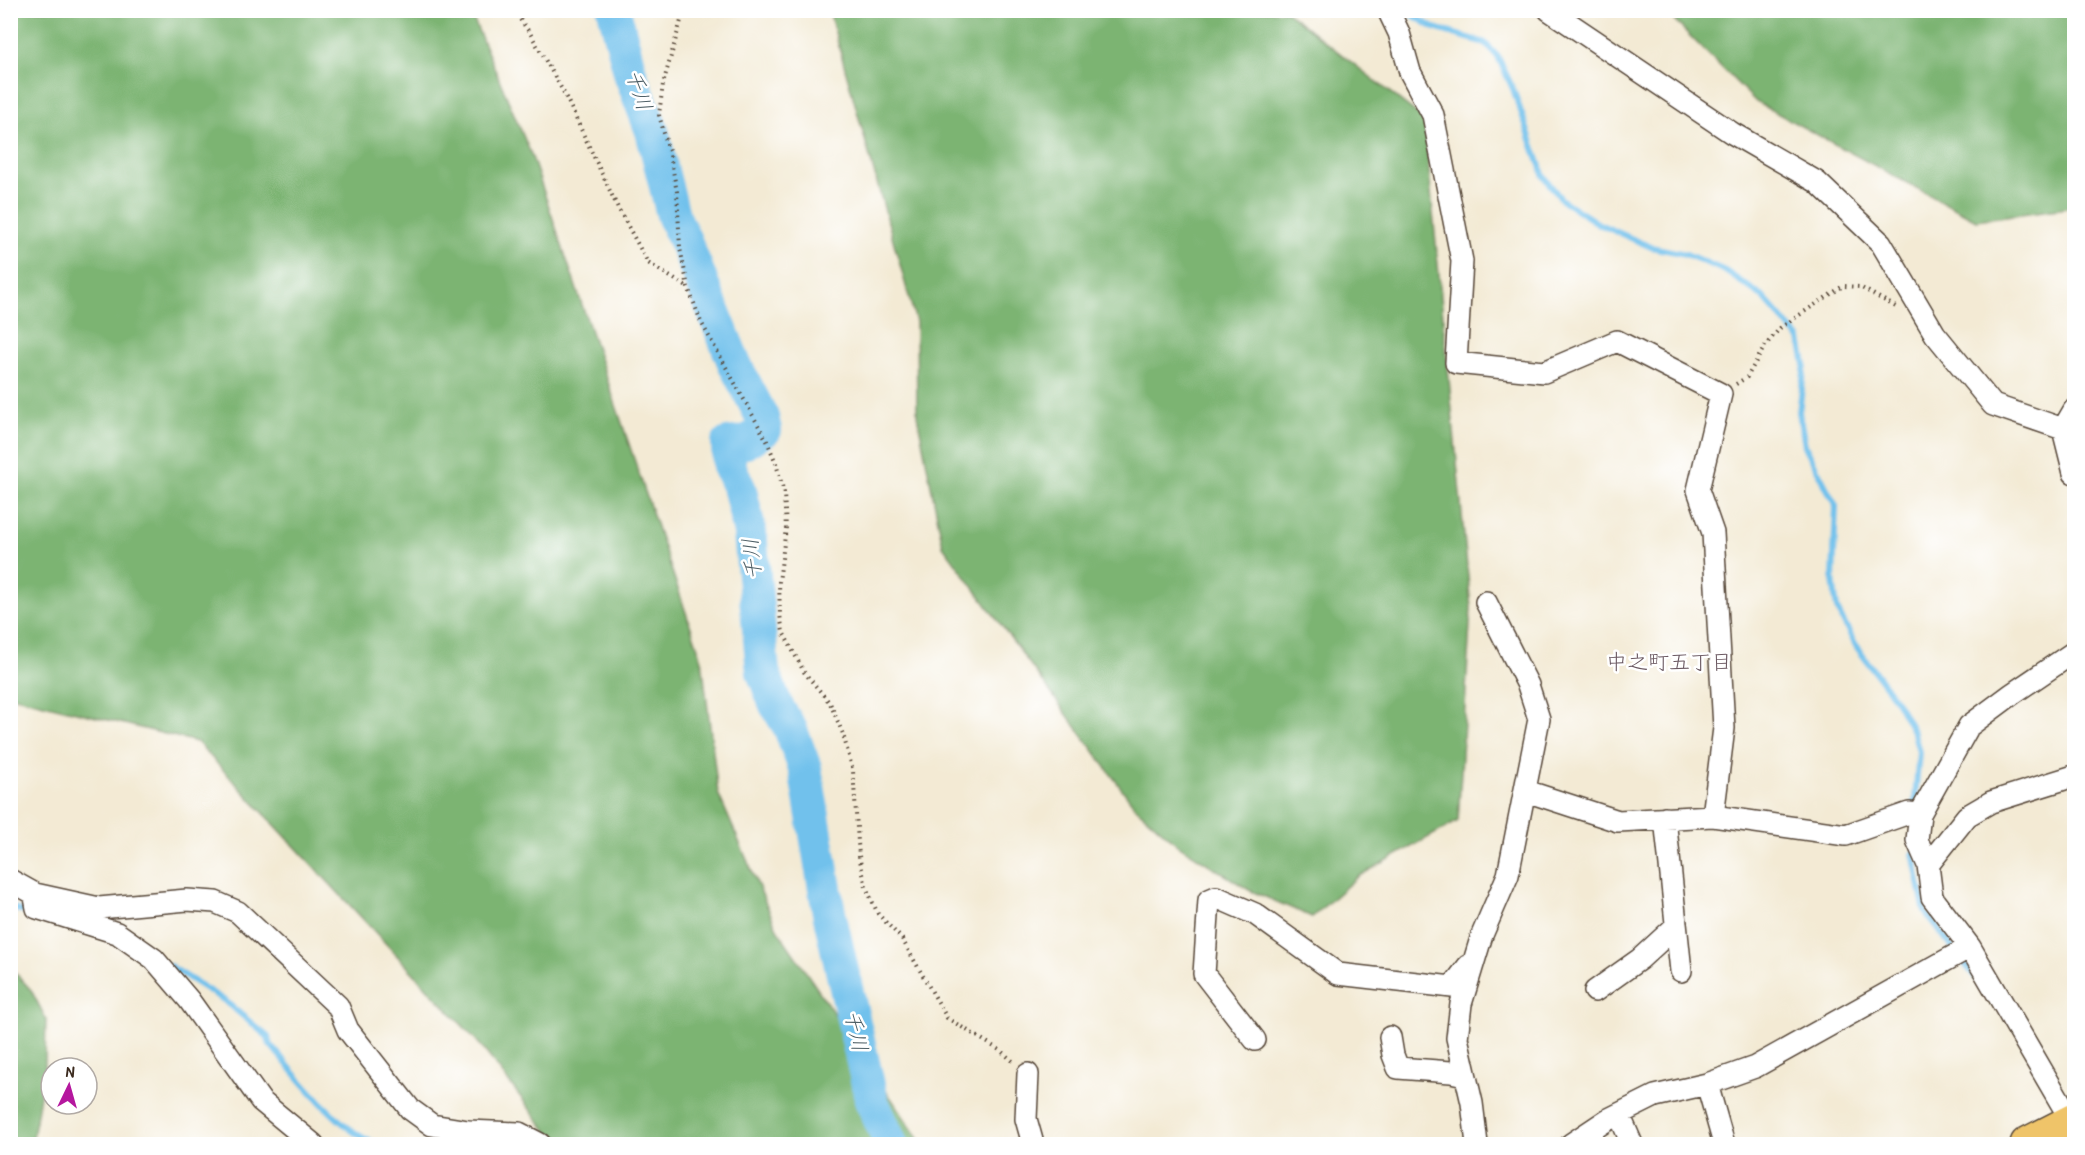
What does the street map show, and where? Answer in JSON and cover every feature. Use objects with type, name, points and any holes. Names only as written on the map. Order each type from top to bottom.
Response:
[{"type":"main road","points":[[2027,1144],[2073,1121]]},
{"type":"street","points":[[1388,10],[1399,33],[1410,72],[1433,115],[1462,261],[1456,363],[1544,372],[1617,341],[1721,394],[1698,490],[1713,532],[1724,728],[1713,816]]},
{"type":"street","points":[[1549,10],[1732,133],[1817,182],[1881,243],[1935,334],[1993,405],[2063,429]]},
{"type":"street","points":[[2074,410],[2063,429],[2074,473]]},
{"type":"street","points":[[1477,1144],[1472,1103],[1456,1038],[1461,1004],[1482,934],[1508,874],[1539,719],[1528,685],[1486,602]]},
{"type":"street","points":[[2073,1121],[1970,947],[1932,897],[1928,865],[1917,840],[1920,814],[1969,726],[2074,652]]},
{"type":"street","points":[[1928,865],[1967,816],[1991,802],[2074,776]]},
{"type":"street","points":[[1526,791],[1618,821],[1713,816],[1846,835],[1909,813],[1920,814]]},
{"type":"street","points":[[1665,818],[1681,971]]},
{"type":"street","points":[[10,880],[34,894],[99,908],[187,900],[215,902],[238,912],[338,1006],[348,1030],[410,1109],[432,1125],[468,1131],[519,1133],[540,1144]]},
{"type":"street","points":[[34,894],[37,908],[117,933],[154,960],[189,1000],[261,1101],[313,1144]]},
{"type":"street","points":[[1255,1040],[1204,974],[1209,900],[1216,897],[1255,914],[1338,974],[1452,987],[1476,956]]},
{"type":"street","points":[[1595,991],[1640,958],[1676,926]]},
{"type":"street","points":[[1571,1144],[1619,1114],[1655,1096],[1707,1084],[1755,1067],[1970,947]]},
{"type":"street","points":[[1390,1037],[1398,1068],[1465,1075]]},
{"type":"street","points":[[1028,1074],[1026,1119],[1033,1144]]},
{"type":"street","points":[[1707,1084],[1724,1144]]},
{"type":"street","points":[[1619,1114],[1632,1144]]},
{"type":"path","points":[[513,10],[530,33],[564,93],[618,208],[648,263],[688,287]]},
{"type":"path","points":[[684,10],[663,84],[659,115],[677,192],[680,248],[688,287],[701,322],[767,441],[776,463],[784,493],[786,528],[779,582],[783,632],[804,672],[830,704],[843,734],[853,771],[859,856],[866,887],[878,914],[902,939],[947,1018],[1001,1051],[1028,1074]]},
{"type":"path","points":[[1721,394],[1747,377],[1765,346],[1780,328],[1843,286],[1860,287],[1916,317],[1923,313]]},
{"type":"green space","points":[[11,10],[470,11],[531,154],[702,660],[718,793],[777,929],[922,1144],[557,1144],[477,1041],[197,742],[11,696]]},
{"type":"green space","points":[[829,11],[1286,11],[1424,119],[1471,608],[1458,821],[1357,877],[1312,917],[1249,890],[1178,845],[1135,807],[943,546],[917,415],[916,322]]},
{"type":"green space","points":[[1665,11],[2074,11],[2074,207],[1976,220],[1756,102]]},
{"type":"green space","points":[[11,968],[31,990],[46,1019],[45,1056],[39,1056],[39,1102],[32,1144],[11,1144]]},
{"type":"waterway","name":"千川","points":[[614,10],[631,76],[652,131],[673,215],[735,365],[762,417],[765,430],[746,442],[728,444],[729,466],[740,490],[750,533],[763,672],[776,705],[790,728],[805,768],[829,913],[872,1102],[891,1144]]},
{"type":"waterway","points":[[1404,10],[1434,28],[1485,43],[1498,57],[1513,89],[1544,177],[1562,200],[1599,224],[1651,247],[1686,254],[1725,271],[1762,296],[1800,339],[1805,364],[1799,412],[1805,446],[1836,506],[1833,579],[1837,609],[1856,646],[1897,702],[1914,733],[1919,752],[1914,810]]},
{"type":"waterway","points":[[1913,853],[1925,912],[1979,982]]},
{"type":"waterway","points":[[10,907],[35,916]]},
{"type":"waterway","points":[[170,966],[225,1001],[268,1037],[269,1043],[318,1100],[347,1127],[376,1144]]},
{"type":"district","name":"中之町五丁目","points":[[1669,662]]}]
